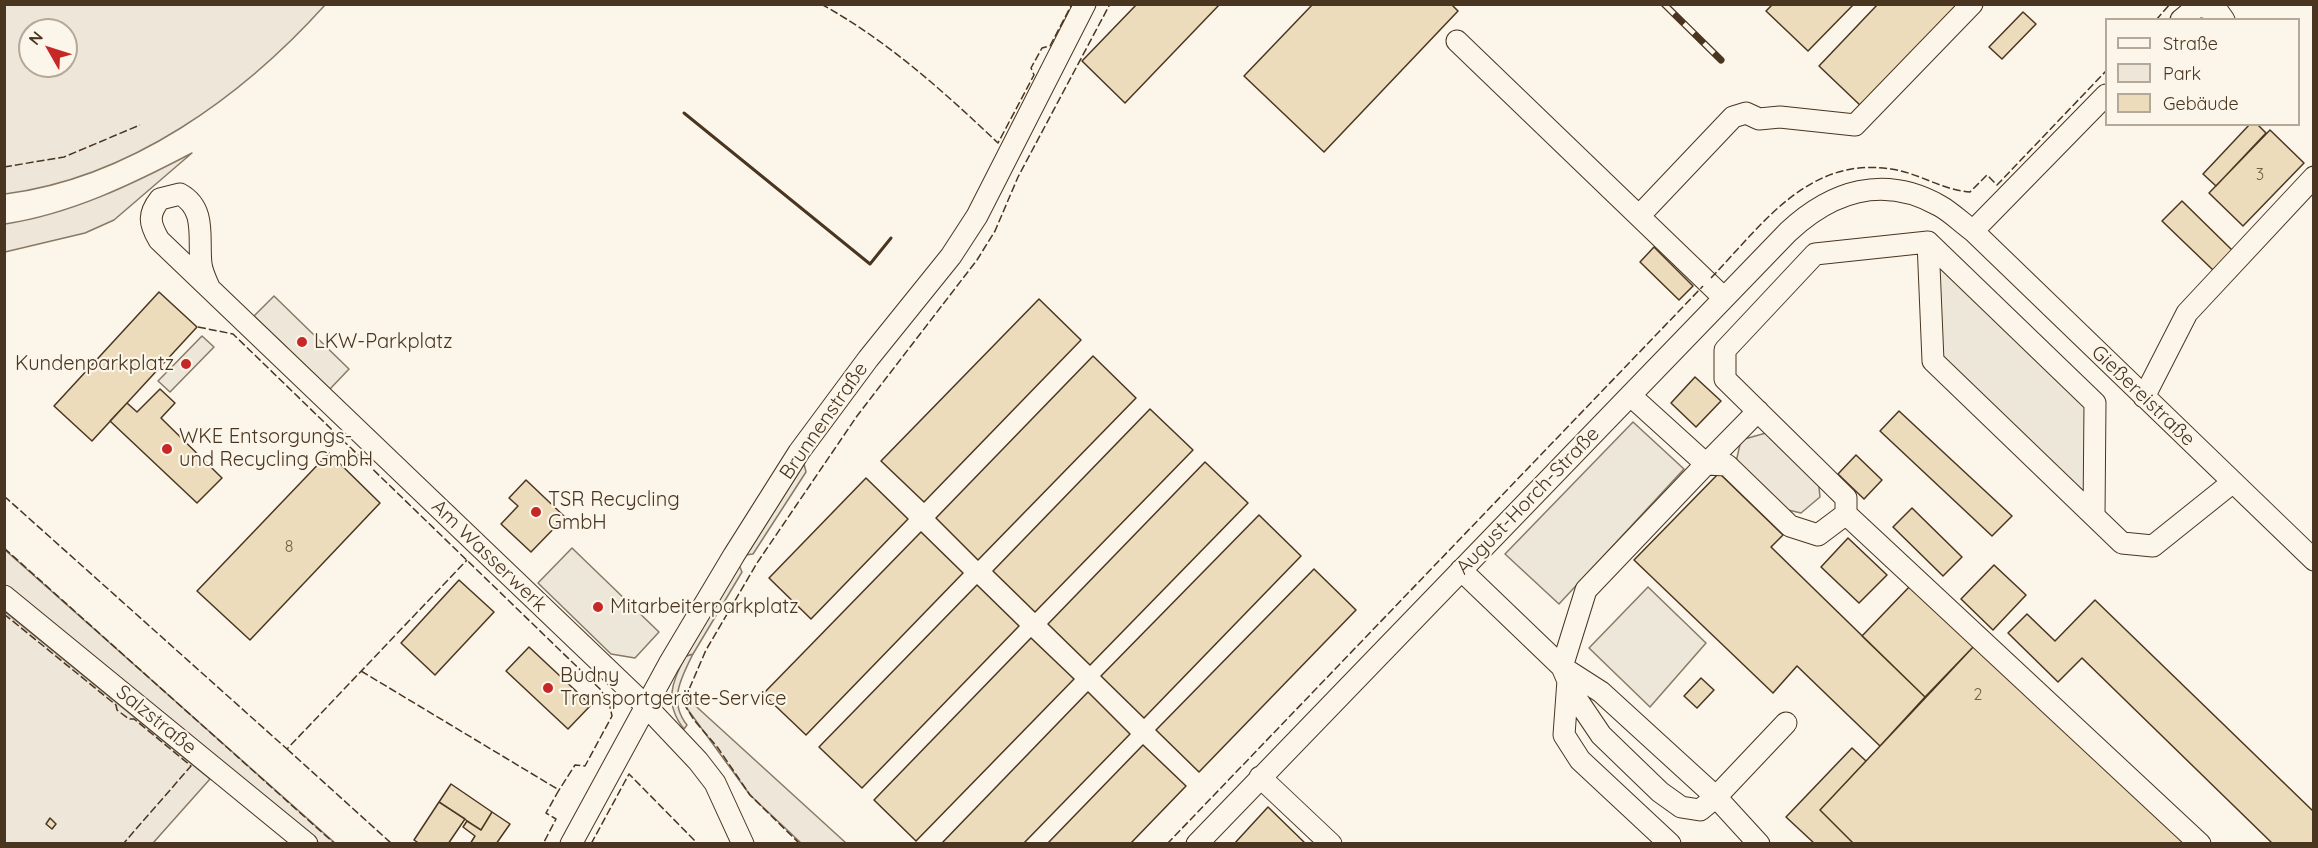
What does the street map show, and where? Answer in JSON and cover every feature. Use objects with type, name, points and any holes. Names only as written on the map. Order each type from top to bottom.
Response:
[{"type":"street","name":"Brunnenstraße","points":[[571,843],[646,706],[734,555],[799,453],[868,359],[951,256],[976,216],[1085,4]]},
{"type":"street","points":[[1640,216],[1733,117],[1746,113],[1759,119],[1780,117],[1855,125],[1972,4]]},
{"type":"street","points":[[2183,18],[2198,5],[2217,10],[2223,18]]},
{"type":"street","points":[[1457,41],[1724,298]]},
{"type":"street","points":[[1972,231],[2105,96]]},
{"type":"street","points":[[2144,397],[2187,313],[2313,177]]},
{"type":"street","name":"Gießereistraße","points":[[1879,189],[1911,194],[1941,206],[1972,231],[2313,560]]},
{"type":"street","name":"August-Horch-Straße","points":[[1197,843],[1809,212],[1835,198],[1856,191],[1879,189]]},
{"type":"street","points":[[1928,242],[1815,254],[1725,350],[1725,379],[1846,498],[1846,514],[2200,843]]},
{"type":"street","points":[[1928,242],[1933,361],[2122,543],[2153,546],[2232,482]]},
{"type":"street","points":[[1928,242],[2095,403],[2094,516]]},
{"type":"street","name":"Am Wasserwerk","points":[[209,287],[646,706],[698,761],[715,783],[743,843]]},
{"type":"street","points":[[1631,396],[1706,464],[1727,465],[1790,526],[1818,535],[1846,514]]},
{"type":"street","points":[[1670,843],[1580,760],[1564,735],[1568,680],[1586,590],[1758,411]]},
{"type":"street","points":[[1461,570],[1588,698],[1601,692]]},
{"type":"street","name":"Salzstraße","points":[[4,596],[307,843]]},
{"type":"street","points":[[1568,680],[1601,692],[1716,796],[1759,843]]},
{"type":"street","points":[[1568,680],[1601,735],[1660,792],[1681,807],[1700,810],[1786,723]]},
{"type":"street","points":[[1260,777],[1331,843]]},
{"type":"green space","points":[[5,4],[325,5],[258,71],[181,128],[96,171],[51,185],[5,194]]},
{"type":"green space","points":[[192,153],[114,220],[85,233],[5,252],[5,224],[78,205],[147,176]]},
{"type":"green space","points":[[1766,433],[1818,478],[1820,497],[1801,513],[1788,510],[1736,462],[1741,440]]},
{"type":"green space","points":[[4,549],[335,843],[315,841],[5,586]]},
{"type":"green space","points":[[4,611],[210,779],[153,843],[5,843]]},
{"type":"green space","points":[[693,654],[684,672],[677,698],[681,716],[687,725],[684,729],[674,711],[672,693],[686,656]]},
{"type":"green space","points":[[688,699],[846,843],[801,843],[750,795],[686,707]]},
{"type":"shaded area","points":[[1928,242],[2095,403],[2094,516],[1933,361]]},
{"type":"shaded area","name":"LKW-Parkplatz","points":[[274,296],[349,369],[330,389],[254,316]]},
{"type":"shaded area","name":"Kundenparkplatz","points":[[202,336],[214,347],[170,392],[158,381]]},
{"type":"shaded area","points":[[1633,422],[1684,469],[1559,604],[1505,554]]},
{"type":"shaded area","points":[[804,464],[806,472],[753,554],[745,555]]},
{"type":"shaded area","name":"Mitarbeiterparkplatz","points":[[572,548],[659,632],[635,658],[611,654],[538,583]]},
{"type":"shaded area","points":[[739,565],[742,572],[693,654],[686,656]]},
{"type":"shaded area","points":[[1648,587],[1706,643],[1650,707],[1589,648]]},
{"type":"building","points":[[1137,4],[1220,4],[1125,103],[1082,61]]},
{"type":"building","points":[[1313,4],[1451,4],[1458,11],[1324,152],[1244,76]]},
{"type":"building","points":[[1773,4],[1854,4],[1808,51],[1766,11]]},
{"type":"building","points":[[1878,4],[1960,4],[1862,107],[1819,66]]},
{"type":"building","points":[[2023,12],[2036,24],[2002,59],[1989,47]]},
{"type":"building","points":[[2248,126],[2259,126],[2266,133],[2216,186],[2203,174]]},
{"type":"building","points":[[2270,130],[2304,163],[2243,226],[2209,193]]},
{"type":"building","points":[[2182,201],[2232,250],[2213,270],[2162,221]]},
{"type":"building","points":[[1654,247],[1693,286],[1679,300],[1640,262]]},
{"type":"building","points":[[159,292],[197,327],[92,441],[54,406]]},
{"type":"building","points":[[1039,299],[1081,340],[924,502],[881,461]]},
{"type":"building","points":[[1093,356],[1136,398],[978,560],[936,518]]},
{"type":"building","points":[[1695,377],[1721,401],[1696,427],[1671,403]]},
{"type":"building","name":"WKE Entsorgungs- und Recycling GmbH","points":[[160,389],[175,403],[161,418],[222,478],[197,503],[110,421],[127,403],[137,412]]},
{"type":"building","points":[[1150,409],[1193,450],[1035,612],[993,571]]},
{"type":"building","points":[[1899,411],[2012,516],[1992,536],[1880,431]]},
{"type":"building","points":[[329,453],[380,503],[250,640],[197,591]]},
{"type":"building","points":[[1856,455],[1882,480],[1864,499],[1838,474]]},
{"type":"building","points":[[1205,462],[1248,503],[1090,665],[1048,624]]},
{"type":"building","points":[[1719,473],[1783,535],[1771,547],[1925,697],[1880,746],[1797,666],[1773,693],[1634,560]]},
{"type":"building","points":[[866,478],[908,519],[811,619],[769,578]]},
{"type":"building","name":"TSR Recycling GmbH","points":[[526,480],[565,517],[531,552],[501,524],[518,506],[509,498]]},
{"type":"building","points":[[1912,508],[1962,557],[1943,576],[1893,527]]},
{"type":"building","points":[[1259,515],[1301,556],[1144,718],[1101,676]]},
{"type":"building","points":[[921,532],[963,573],[806,735],[763,694]]},
{"type":"building","points":[[1848,538],[1887,575],[1859,603],[1821,567]]},
{"type":"building","points":[[1994,565],[2026,595],[1993,630],[1961,599]]},
{"type":"building","points":[[1314,569],[1356,610],[1199,772],[1156,730]]},
{"type":"building","points":[[459,580],[494,612],[435,675],[401,643]]},
{"type":"building","points":[[1912,584],[1975,645],[1925,697],[1862,636]]},
{"type":"building","points":[[977,585],[1019,626],[862,788],[819,747]]},
{"type":"building","points":[[2095,600],[2314,812],[2314,844],[2273,844],[2082,658],[2058,682],[2008,633],[2027,614],[2055,641]]},
{"type":"building","points":[[1031,638],[1074,679],[916,841],[874,800]]},
{"type":"building","points":[[1975,645],[2187,844],[1854,844],[1820,810]]},
{"type":"building","name":"Budny Transportgeräte-Service","points":[[529,647],[591,705],[568,729],[506,671]]},
{"type":"building","points":[[1701,678],[1714,690],[1697,708],[1684,696]]},
{"type":"building","points":[[1088,692],[1130,734],[1023,844],[941,844]]},
{"type":"building","points":[[1143,745],[1186,786],[1130,844],[1047,844]]},
{"type":"building","points":[[1852,748],[1866,761],[1820,810],[1854,844],[1815,844],[1786,817]]},
{"type":"building","points":[[451,784],[492,812],[481,830],[439,802]]},
{"type":"building","points":[[439,802],[465,819],[448,844],[420,844],[414,840]]},
{"type":"building","points":[[1268,807],[1306,844],[1234,844]]},
{"type":"building","points":[[492,812],[510,824],[496,844],[470,844],[475,836],[463,827],[467,821],[481,830]]},
{"type":"building","points":[[50,818],[56,824],[52,829],[46,824]]},
{"type":"railway","points":[[1664,4],[1721,60]]},
{"type":"fence","points":[[821,4],[846,18],[914,68],[998,143],[1034,75],[1031,68],[1042,48],[1050,46],[1072,4]]},
{"type":"fence","points":[[800,844],[750,795],[718,748],[694,720],[686,707],[687,694],[706,650],[757,563],[857,416],[977,260],[995,231],[1018,177],[1110,4]]},
{"type":"fence","points":[[2158,18],[2170,4]]},
{"type":"fence","points":[[1711,278],[1768,217],[1789,199],[1811,184],[1835,173],[1862,168],[1891,169],[1960,191],[1970,192],[1987,175],[1997,185],[2105,72]]},
{"type":"fence","points":[[4,167],[64,157],[140,125]]},
{"type":"fence","points":[[1167,844],[1703,286]]},
{"type":"fence","points":[[198,327],[233,334],[600,689],[609,702],[612,716],[585,766],[575,765],[559,790]]},
{"type":"fence","points":[[4,496],[287,749],[467,560]]},
{"type":"fence","points":[[4,548],[335,844]]},
{"type":"fence","points":[[4,614],[116,705],[117,710],[129,719],[134,719],[191,766],[123,844]]},
{"type":"fence","points":[[361,671],[559,790],[546,813],[556,819],[543,844]]},
{"type":"fence","points":[[287,749],[392,844]]},
{"type":"fence","points":[[591,844],[629,774],[698,844]]},
{"type":"wall","points":[[684,113],[870,264],[891,238]]},
{"type":"place","name":"LKW-Parkplatz","points":[[302,342]]},
{"type":"place","name":"Kundenparkplatz","points":[[186,364]]},
{"type":"place","name":"WKE Entsorgungs- und Recycling GmbH","points":[[167,449]]},
{"type":"place","name":"TSR Recycling GmbH","points":[[536,512]]},
{"type":"place","name":"Mitarbeiterparkplatz","points":[[598,607]]},
{"type":"place","name":"Budny Transportgeräte-Service","points":[[548,688]]}]
